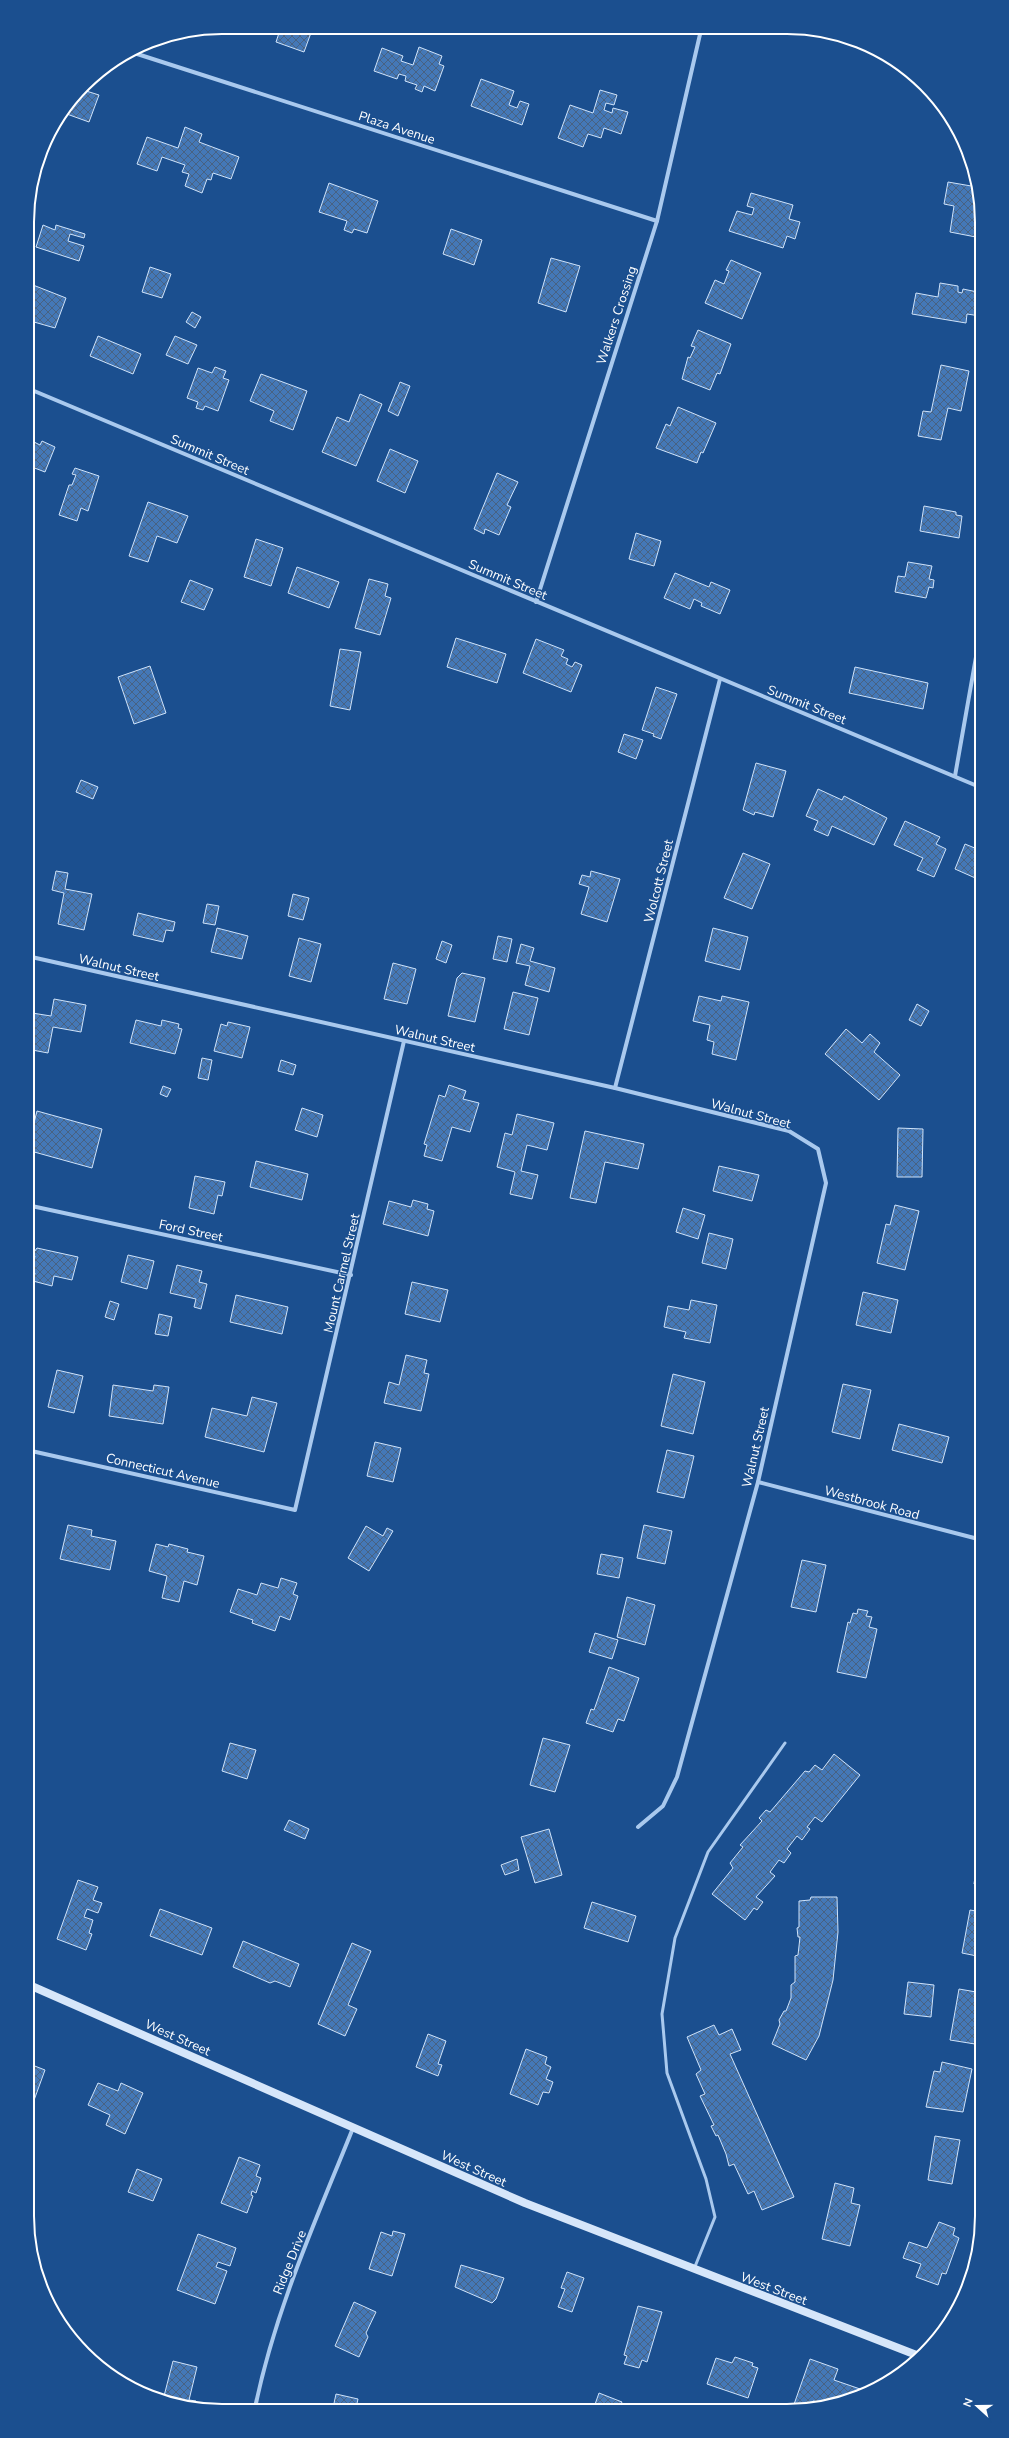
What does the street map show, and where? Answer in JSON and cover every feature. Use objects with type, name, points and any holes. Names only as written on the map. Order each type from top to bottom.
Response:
[{"type":"main road","name":"West Street","points":[[34,1987],[525,2203],[693,2270],[914,2354]]},
{"type":"street","name":"Walkers Crossing","points":[[536,602],[656,221],[700,34]]},
{"type":"street","name":"Plaza Avenue","points":[[137,54],[656,221]]},
{"type":"street","name":"Summit Street","points":[[34,391],[975,785]]},
{"type":"street","points":[[955,776],[975,663]]},
{"type":"street","name":"Wolcott Street","points":[[615,1088],[720,679]]},
{"type":"street","name":"Walnut Street","points":[[34,958],[615,1088],[788,1131],[818,1148],[826,1183],[758,1482],[677,1777],[663,1806],[638,1827]]},
{"type":"street","name":"Mount Carmel Street","points":[[295,1510],[351,1275],[404,1041]]},
{"type":"street","name":"Ford Street","points":[[34,1207],[351,1275]]},
{"type":"street","name":"Connecticut Avenue","points":[[34,1452],[295,1510]]},
{"type":"street","name":"Westbrook Road","points":[[758,1482],[975,1538]]},
{"type":"street","name":"Ridge Drive","points":[[256,2404],[263,2367],[279,2312],[353,2127]]},
{"type":"lane","points":[[693,2270],[715,2217],[706,2179],[667,2073],[662,2014],[664,1999],[675,1938],[708,1852],[785,1743]]},
{"type":"building","points":[[279,34],[311,34],[304,52],[276,42]]},
{"type":"building","points":[[419,47],[442,56],[439,64],[444,66],[435,91],[424,86],[422,92],[415,89],[417,85],[405,81],[406,76],[399,74],[397,79],[374,71],[382,48],[403,56],[401,61],[413,65]]},
{"type":"building","points":[[481,79],[514,91],[509,105],[517,108],[520,101],[529,104],[522,125],[471,106]]},
{"type":"building","points":[[600,90],[617,95],[614,105],[606,103],[604,110],[612,113],[613,108],[628,112],[621,134],[604,128],[601,138],[588,134],[583,147],[558,138],[570,105],[593,113]]},
{"type":"building","points":[[87,91],[99,95],[89,122],[68,115]]},
{"type":"building","points":[[185,127],[202,134],[199,142],[239,157],[231,179],[213,173],[211,180],[207,179],[202,193],[185,186],[189,174],[182,172],[185,165],[162,157],[157,171],[137,164],[147,137],[178,148]]},
{"type":"building","points":[[948,182],[971,186],[975,210],[975,237],[950,232],[954,206],[944,204]]},
{"type":"building","points":[[329,183],[378,201],[367,233],[354,229],[352,233],[344,230],[347,221],[319,212]]},
{"type":"building","points":[[751,193],[793,205],[789,219],[800,222],[795,239],[787,236],[783,248],[729,231],[737,211],[752,215],[754,208],[747,206]]},
{"type":"building","points":[[43,225],[55,230],[56,225],[85,234],[84,238],[70,234],[68,241],[84,246],[79,261],[36,247]]},
{"type":"building","points":[[451,229],[482,240],[474,265],[443,254]]},
{"type":"building","points":[[551,258],[580,266],[566,312],[538,303]]},
{"type":"building","points":[[731,260],[761,273],[742,319],[705,303],[715,280],[724,284],[729,271],[726,270]]},
{"type":"building","points":[[150,267],[171,274],[162,298],[142,292]]},
{"type":"building","points":[[940,283],[958,286],[958,292],[962,293],[963,289],[975,292],[975,315],[967,314],[966,323],[912,314],[916,293],[938,297]]},
{"type":"building","points":[[34,285],[66,298],[55,328],[34,322]]},
{"type":"building","points":[[192,312],[201,317],[195,328],[186,322]]},
{"type":"building","points":[[698,330],[731,344],[720,374],[717,373],[710,390],[682,379],[688,357],[690,358],[695,347],[691,346]]},
{"type":"building","points":[[98,336],[141,354],[133,374],[90,356]]},
{"type":"building","points":[[175,336],[197,345],[188,364],[166,355]]},
{"type":"building","points":[[941,365],[969,371],[961,411],[948,408],[941,440],[918,436],[923,411],[931,412]]},
{"type":"building","points":[[215,367],[226,371],[223,378],[229,380],[218,411],[205,406],[203,410],[196,408],[198,402],[187,398],[198,368],[212,373]]},
{"type":"building","points":[[261,374],[307,391],[293,430],[270,421],[274,411],[250,401]]},
{"type":"building","points":[[400,382],[410,386],[398,416],[388,411]]},
{"type":"building","points":[[360,394],[382,404],[356,466],[322,452],[337,417],[349,422]]},
{"type":"building","points":[[678,407],[716,423],[697,463],[656,448],[666,424],[670,426]]},
{"type":"building","points":[[42,441],[55,447],[45,472],[34,468],[34,442],[40,445]]},
{"type":"building","points":[[390,449],[418,461],[405,493],[377,481]]},
{"type":"building","points":[[75,468],[99,476],[88,511],[81,508],[77,521],[59,515],[69,485],[72,485],[76,475],[72,474]]},
{"type":"building","points":[[497,473],[518,482],[507,505],[511,507],[499,535],[485,529],[484,534],[474,529]]},
{"type":"building","points":[[148,502],[188,516],[177,543],[157,536],[148,562],[129,556]]},
{"type":"building","points":[[924,506],[956,512],[956,515],[962,516],[959,538],[920,531]]},
{"type":"building","points":[[636,533],[661,541],[654,566],[629,559]]},
{"type":"building","points":[[256,539],[283,548],[271,586],[244,577]]},
{"type":"building","points":[[908,562],[932,566],[929,579],[934,580],[933,588],[929,587],[926,598],[895,592],[898,576],[905,577]]},
{"type":"building","points":[[297,567],[339,582],[329,608],[288,593]]},
{"type":"building","points":[[675,573],[709,587],[711,582],[730,590],[720,614],[701,606],[702,603],[694,599],[690,609],[664,598]]},
{"type":"building","points":[[369,579],[388,584],[385,596],[391,598],[380,635],[355,628]]},
{"type":"building","points":[[190,580],[213,589],[204,610],[181,602]]},
{"type":"building","points":[[456,638],[506,654],[497,683],[447,667]]},
{"type":"building","points":[[536,639],[564,650],[561,656],[568,659],[566,664],[572,667],[575,662],[582,665],[571,692],[523,673]]},
{"type":"building","points":[[340,649],[361,652],[350,710],[330,706]]},
{"type":"building","points":[[150,666],[166,713],[134,724],[118,677]]},
{"type":"building","points":[[855,667],[928,683],[923,709],[849,693]]},
{"type":"building","points":[[656,687],[677,694],[661,739],[653,736],[654,734],[642,730]]},
{"type":"building","points":[[624,734],[643,740],[636,759],[618,752]]},
{"type":"building","points":[[756,763],[786,771],[773,817],[755,812],[754,815],[743,810]]},
{"type":"building","points":[[81,780],[98,787],[93,799],[76,792]]},
{"type":"building","points":[[818,789],[842,800],[844,796],[887,818],[874,845],[832,826],[828,836],[814,830],[818,821],[806,816]]},
{"type":"building","points":[[905,821],[940,837],[936,844],[946,849],[934,877],[917,870],[923,858],[894,845]]},
{"type":"building","points":[[965,844],[975,848],[975,878],[955,869]]},
{"type":"building","points":[[743,853],[770,864],[752,909],[724,898]]},
{"type":"building","points":[[56,871],[68,873],[65,889],[92,894],[84,930],[58,924],[64,893],[52,890]]},
{"type":"building","points":[[591,871],[620,879],[607,922],[581,914],[589,887],[579,884],[582,875],[590,877]]},
{"type":"building","points":[[293,894],[309,898],[303,920],[288,916]]},
{"type":"building","points":[[207,904],[219,906],[215,925],[203,923]]},
{"type":"building","points":[[138,913],[175,922],[173,931],[166,930],[163,942],[133,935]]},
{"type":"building","points":[[217,928],[248,936],[242,959],[211,952]]},
{"type":"building","points":[[713,928],[748,937],[740,970],[705,961]]},
{"type":"building","points":[[498,936],[512,939],[507,962],[493,959]]},
{"type":"building","points":[[299,938],[321,944],[311,982],[289,976]]},
{"type":"building","points":[[442,941],[452,945],[446,963],[436,959]]},
{"type":"building","points":[[521,944],[534,948],[530,961],[555,968],[549,992],[525,985],[530,966],[516,963]]},
{"type":"building","points":[[393,963],[416,969],[407,1004],[384,999]]},
{"type":"building","points":[[462,973],[485,978],[475,1022],[448,1016],[457,978]]},
{"type":"building","points":[[513,992],[538,998],[529,1035],[504,1029]]},
{"type":"building","points":[[699,996],[721,1001],[722,996],[749,1002],[736,1060],[712,1054],[714,1042],[707,1040],[710,1025],[693,1021]]},
{"type":"building","points":[[54,999],[86,1005],[81,1032],[53,1027],[48,1053],[34,1050],[34,1013],[51,1016]]},
{"type":"building","points":[[917,1004],[929,1011],[921,1026],[909,1020]]},
{"type":"building","points":[[136,1020],[161,1026],[162,1020],[179,1024],[178,1028],[182,1029],[175,1054],[130,1043]]},
{"type":"building","points":[[228,1022],[250,1027],[242,1058],[214,1051],[221,1024],[227,1026]]},
{"type":"building","points":[[846,1029],[862,1043],[870,1034],[880,1043],[874,1052],[900,1075],[879,1100],[825,1054]]},
{"type":"building","points":[[202,1058],[212,1060],[208,1080],[198,1078]]},
{"type":"building","points":[[281,1060],[296,1065],[293,1075],[278,1071]]},
{"type":"building","points":[[449,1085],[466,1091],[463,1099],[479,1103],[470,1132],[452,1127],[442,1161],[424,1156],[427,1145],[424,1144],[439,1095],[445,1097]]},
{"type":"building","points":[[163,1086],[171,1089],[167,1097],[160,1094]]},
{"type":"building","points":[[302,1108],[323,1115],[317,1137],[295,1130]]},
{"type":"building","points":[[37,1111],[102,1129],[92,1168],[34,1152],[34,1123]]},
{"type":"building","points":[[517,1114],[554,1123],[547,1150],[527,1145],[521,1171],[538,1175],[532,1199],[510,1194],[515,1172],[497,1167],[505,1133],[512,1135]]},
{"type":"building","points":[[898,1128],[923,1129],[922,1177],[897,1177]]},
{"type":"building","points":[[585,1131],[644,1144],[638,1169],[605,1162],[596,1203],[570,1198]]},
{"type":"building","points":[[256,1161],[308,1174],[302,1200],[250,1187]]},
{"type":"building","points":[[719,1166],[759,1175],[752,1201],[713,1191]]},
{"type":"building","points":[[195,1176],[225,1182],[222,1196],[218,1195],[214,1214],[189,1208]]},
{"type":"building","points":[[413,1200],[428,1204],[427,1209],[434,1211],[428,1236],[383,1224],[389,1201],[411,1207]]},
{"type":"building","points":[[895,1205],[919,1211],[905,1270],[877,1263],[886,1224],[890,1225]]},
{"type":"building","points":[[683,1208],[705,1215],[698,1239],[676,1232]]},
{"type":"building","points":[[709,1233],[733,1239],[726,1269],[702,1263]]},
{"type":"building","points":[[37,1248],[78,1257],[72,1280],[54,1276],[52,1286],[34,1281],[34,1252]]},
{"type":"building","points":[[128,1255],[154,1261],[147,1289],[121,1282]]},
{"type":"building","points":[[177,1265],[202,1271],[199,1282],[207,1284],[201,1309],[194,1307],[196,1299],[170,1293]]},
{"type":"building","points":[[412,1282],[448,1290],[440,1322],[405,1314]]},
{"type":"building","points":[[863,1292],[898,1300],[891,1333],[856,1325]]},
{"type":"building","points":[[236,1295],[288,1307],[282,1334],[230,1322]]},
{"type":"building","points":[[691,1300],[717,1305],[710,1343],[684,1338],[686,1332],[664,1327],[668,1306],[689,1310]]},
{"type":"building","points":[[110,1301],[119,1304],[114,1320],[105,1317]]},
{"type":"building","points":[[159,1314],[172,1317],[168,1336],[155,1334]]},
{"type":"building","points":[[406,1355],[427,1360],[424,1373],[429,1374],[421,1411],[384,1403],[389,1382],[399,1385]]},
{"type":"building","points":[[57,1370],[83,1376],[74,1413],[48,1407]]},
{"type":"building","points":[[673,1374],[705,1382],[693,1434],[661,1426]]},
{"type":"building","points":[[843,1384],[871,1390],[860,1439],[832,1432]]},
{"type":"building","points":[[113,1385],[153,1391],[154,1385],[169,1387],[163,1424],[109,1416]]},
{"type":"building","points":[[252,1397],[277,1403],[264,1452],[205,1437],[212,1408],[247,1416]]},
{"type":"building","points":[[899,1424],[949,1437],[942,1463],[892,1450]]},
{"type":"building","points":[[375,1442],[401,1448],[393,1482],[367,1476]]},
{"type":"building","points":[[667,1450],[694,1456],[684,1498],[657,1492]]},
{"type":"building","points":[[68,1525],[92,1530],[91,1536],[116,1541],[110,1570],[60,1559]]},
{"type":"building","points":[[644,1525],[672,1531],[665,1564],[637,1558]]},
{"type":"building","points":[[366,1526],[383,1536],[387,1528],[393,1531],[369,1571],[348,1558]]},
{"type":"building","points":[[156,1544],[168,1547],[169,1544],[188,1549],[187,1552],[204,1556],[197,1585],[184,1581],[179,1602],[162,1598],[167,1576],[149,1571]]},
{"type":"building","points":[[601,1554],[623,1558],[619,1578],[597,1574]]},
{"type":"building","points":[[802,1560],[826,1565],[816,1612],[791,1607]]},
{"type":"building","points":[[281,1578],[297,1583],[293,1594],[298,1596],[290,1620],[280,1616],[275,1631],[252,1623],[253,1620],[230,1612],[238,1589],[257,1595],[261,1583],[278,1588]]},
{"type":"building","points":[[627,1597],[655,1605],[645,1645],[617,1637]]},
{"type":"building","points":[[858,1609],[868,1611],[866,1616],[872,1617],[869,1627],[877,1629],[866,1678],[837,1672],[848,1622],[850,1623],[853,1613],[857,1614]]},
{"type":"building","points":[[595,1633],[618,1640],[612,1659],[589,1652]]},
{"type":"building","points":[[609,1667],[639,1678],[624,1721],[618,1719],[613,1732],[586,1723],[591,1709],[594,1710]]},
{"type":"building","points":[[543,1738],[570,1745],[555,1792],[530,1785]]},
{"type":"building","points":[[230,1743],[256,1750],[247,1779],[222,1771]]},
{"type":"building","points":[[834,1754],[860,1775],[822,1822],[815,1817],[807,1827],[810,1829],[802,1840],[797,1836],[787,1849],[791,1853],[784,1863],[779,1860],[770,1872],[775,1876],[756,1897],[763,1902],[757,1910],[754,1908],[745,1920],[712,1894],[733,1868],[730,1863],[743,1847],[740,1845],[762,1821],[759,1818],[766,1810],[770,1812],[805,1771],[809,1772],[815,1765],[822,1770]]},
{"type":"building","points":[[289,1820],[309,1829],[305,1839],[284,1830]]},
{"type":"building","points":[[549,1829],[562,1875],[535,1883],[521,1837]]},
{"type":"building","points":[[517,1859],[519,1870],[505,1875],[501,1865]]},
{"type":"building","points":[[78,1880],[98,1887],[93,1900],[102,1903],[98,1913],[87,1909],[84,1917],[93,1920],[89,1933],[92,1934],[86,1950],[57,1939]]},
{"type":"building","points":[[811,1897],[837,1897],[838,1932],[833,1980],[819,2036],[806,2060],[772,2044],[780,2024],[779,2020],[784,2011],[786,2011],[791,1998],[791,1985],[795,1982],[795,1956],[798,1955],[800,1937],[798,1937],[797,1928],[799,1927],[799,1901],[810,1900]]},
{"type":"building","points":[[592,1902],[636,1916],[628,1942],[584,1928]]},
{"type":"building","points":[[160,1909],[212,1928],[202,1955],[150,1936]]},
{"type":"building","points":[[970,1910],[975,1911],[975,1956],[962,1953]]},
{"type":"building","points":[[243,1941],[299,1964],[290,1987],[275,1981],[270,1983],[233,1967]]},
{"type":"building","points":[[352,1943],[371,1951],[348,2005],[357,2009],[345,2036],[318,2024]]},
{"type":"building","points":[[908,1982],[934,1985],[931,2017],[904,2014]]},
{"type":"building","points":[[959,1989],[975,1992],[975,2044],[950,2040]]},
{"type":"building","points":[[714,2025],[719,2035],[732,2029],[741,2050],[730,2054],[794,2197],[762,2210],[754,2191],[748,2194],[734,2164],[729,2166],[718,2135],[716,2136],[711,2126],[714,2125],[700,2096],[705,2094],[696,2074],[701,2070],[687,2037]]},
{"type":"building","points":[[428,2034],[446,2041],[438,2064],[442,2065],[438,2076],[416,2067]]},
{"type":"building","points":[[526,2049],[547,2057],[545,2064],[551,2067],[546,2079],[553,2082],[549,2093],[543,2092],[538,2105],[510,2094]]},
{"type":"building","points":[[942,2062],[972,2069],[963,2112],[926,2107],[934,2071],[940,2072]]},
{"type":"building","points":[[34,2066],[45,2070],[34,2100]]},
{"type":"building","points":[[98,2083],[118,2091],[121,2083],[143,2093],[125,2134],[106,2125],[110,2115],[88,2105]]},
{"type":"building","points":[[935,2136],[960,2140],[952,2184],[928,2180]]},
{"type":"building","points":[[239,2157],[260,2165],[256,2176],[261,2178],[256,2193],[252,2191],[251,2195],[253,2196],[247,2213],[221,2203]]},
{"type":"building","points":[[137,2169],[162,2179],[153,2201],[128,2192]]},
{"type":"building","points":[[835,2183],[854,2188],[851,2203],[860,2205],[850,2246],[822,2239]]},
{"type":"building","points":[[939,2222],[955,2228],[953,2235],[959,2238],[946,2274],[942,2273],[938,2285],[916,2277],[921,2264],[903,2258],[909,2242],[927,2248]]},
{"type":"building","points":[[393,2231],[405,2234],[392,2276],[369,2269],[381,2232],[392,2236]]},
{"type":"building","points":[[198,2234],[236,2248],[230,2266],[218,2262],[216,2267],[227,2271],[215,2304],[177,2290]]},
{"type":"building","points":[[461,2265],[504,2278],[496,2299],[492,2303],[455,2287]]},
{"type":"building","points":[[567,2272],[584,2278],[572,2312],[558,2307],[565,2289],[561,2288]]},
{"type":"building","points":[[354,2302],[376,2312],[366,2333],[368,2337],[359,2357],[335,2346]]},
{"type":"building","points":[[638,2306],[662,2312],[647,2362],[642,2360],[639,2368],[624,2364],[627,2356],[624,2355]]},
{"type":"building","points":[[735,2357],[753,2363],[752,2366],[758,2368],[748,2398],[707,2384],[716,2358],[732,2363]]},
{"type":"building","points":[[810,2359],[838,2369],[834,2380],[861,2389],[836,2398],[794,2404]]},
{"type":"building","points":[[173,2361],[197,2367],[189,2400],[196,2402],[173,2398],[164,2395]]},
{"type":"building","points":[[599,2393],[622,2402],[621,2404],[595,2404]]},
{"type":"building","points":[[336,2394],[358,2399],[357,2404],[334,2404]]}]
